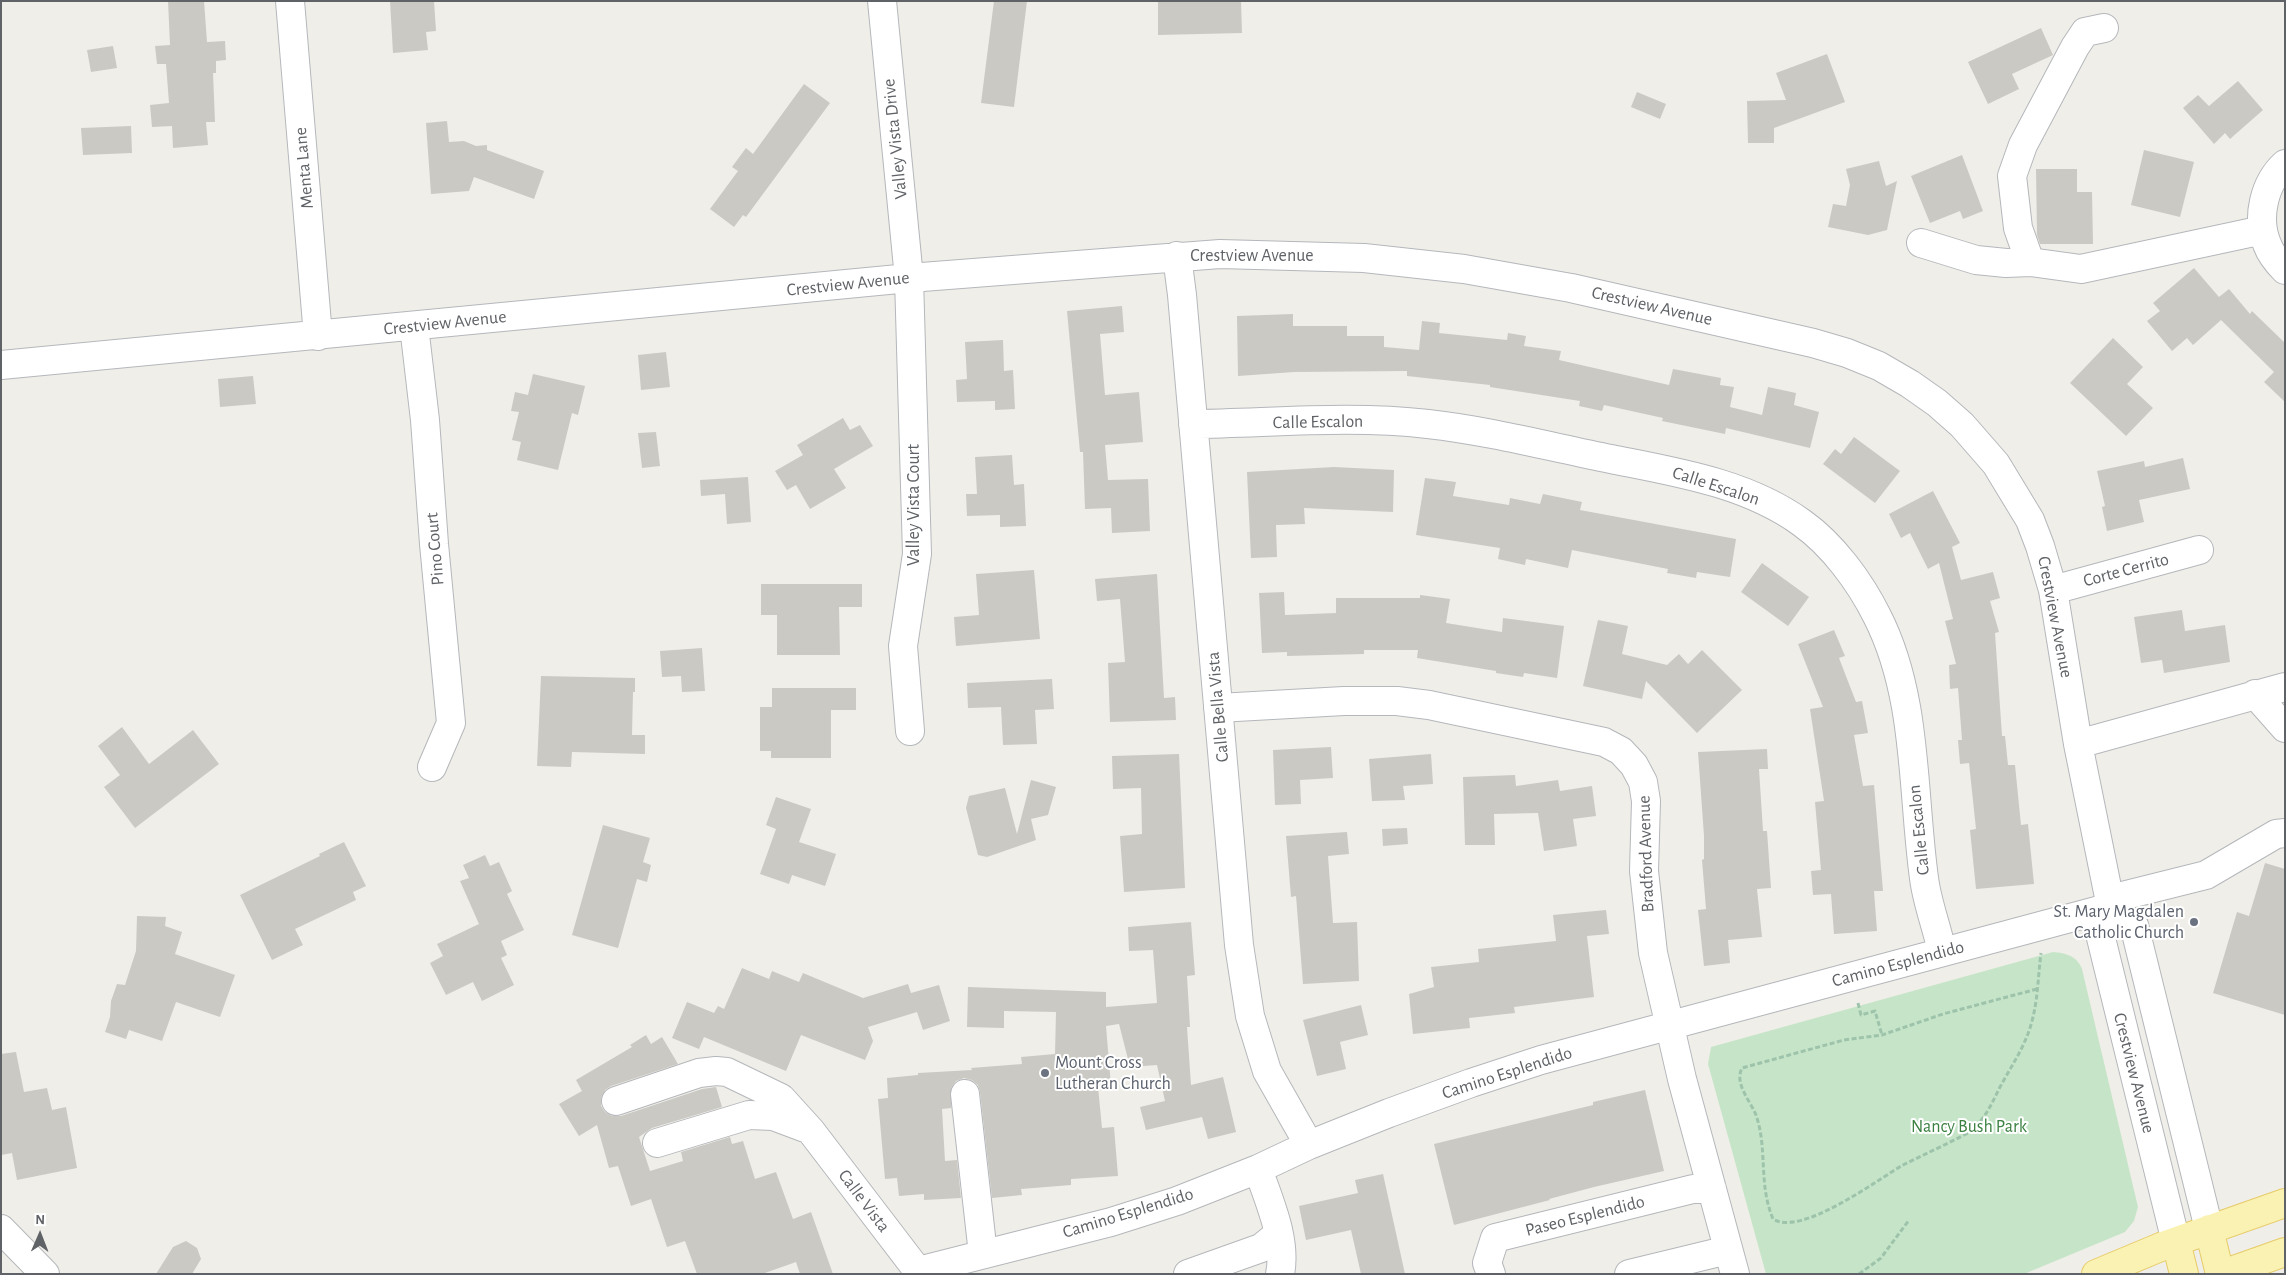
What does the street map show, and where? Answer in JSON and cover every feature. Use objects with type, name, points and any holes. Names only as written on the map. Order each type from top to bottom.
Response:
[{"type":"main road","points":[[2096,1274],[2209,1229],[2285,1203]]},
{"type":"main road","points":[[2209,1229],[2221,1274],[2285,1252]]},
{"type":"main road","points":[[2176,1242],[2184,1274]]},
{"type":"street","name":"Menta Lane","points":[[290,1],[318,336]]},
{"type":"street","name":"Valley Vista Drive","points":[[882,1],[909,278]]},
{"type":"street","points":[[2030,262],[2018,228],[2012,176],[2023,145],[2075,47],[2085,32],[2104,28]]},
{"type":"street","points":[[2285,164],[2272,179],[2264,197],[2263,230],[2266,244],[2274,258],[2285,270]]},
{"type":"street","points":[[1921,243],[1976,260],[2006,263],[2030,262],[2081,268],[2263,230]]},
{"type":"street","name":"Crestview Avenue","points":[[1,365],[909,278],[1176,256],[1254,254],[1328,256],[1464,269],[1544,282],[1814,343],[1863,359],[1895,374],[1937,403],[1962,425],[1985,450],[2006,478],[2030,520],[2040,546],[2053,590],[2078,744],[2110,903],[2100,934],[2176,1242]]},
{"type":"street","name":"Calle Bella Vista","points":[[1176,256],[1182,295],[1239,945],[1250,1016],[1267,1071],[1309,1145]]},
{"type":"street","name":"Valley Vista Court","points":[[909,278],[917,554],[903,646],[910,731]]},
{"type":"street","name":"Pino Court","points":[[414,326],[426,420],[434,544],[451,723],[432,767]]},
{"type":"street","name":"Calle Escalon","points":[[1193,424],[1304,420],[1437,425],[1665,470],[1742,491],[1763,500],[1801,522],[1839,559],[1863,591],[1878,616],[1895,658],[1911,740],[1924,882],[1942,952]]},
{"type":"street","name":"Corte Cerrito","points":[[2053,590],[2198,550]]},
{"type":"street","points":[[2078,744],[2285,687]]},
{"type":"street","points":[[2255,694],[2285,728]]},
{"type":"street","name":"Bradford Avenue","points":[[1218,708],[1344,701],[1397,701],[1429,705],[1604,742],[1621,751],[1634,765],[1643,782],[1646,801],[1644,871],[1646,905],[1653,953],[1682,1079],[1732,1262]]},
{"type":"street","name":"Camino Esplendido","points":[[918,1272],[1111,1222],[1177,1201],[1258,1169],[1309,1145],[1471,1082],[1541,1060],[1942,952],[2206,875],[2276,834],[2285,833]]},
{"type":"street","name":"Crestview Avenue","points":[[2110,903],[2134,925],[2209,1229]]},
{"type":"street","name":"Calle Vista","points":[[616,1101],[699,1073],[716,1071],[727,1072],[781,1098],[811,1131],[918,1272]]},
{"type":"street","points":[[965,1094],[983,1254]]},
{"type":"street","points":[[657,1143],[749,1115],[764,1114],[781,1118],[811,1131]]},
{"type":"street","points":[[1258,1169],[1278,1234],[1282,1262],[1280,1274]]},
{"type":"street","name":"Paseo Esplendido","points":[[1491,1274],[1487,1263],[1495,1238],[1693,1189],[1712,1189]]},
{"type":"street","points":[[1,1229],[45,1274]]},
{"type":"street","points":[[1188,1274],[1261,1248],[1278,1234]]},
{"type":"street","points":[[1629,1274],[1732,1262]]},
{"type":"path","points":[[2037,989],[1943,1014],[1882,1036],[1819,1046],[1742,1068],[1740,1073],[1741,1086],[1756,1115],[1759,1127],[1763,1152],[1764,1186],[1773,1219],[1780,1223],[1817,1214],[1846,1201],[1892,1172],[1963,1136],[1977,1126],[1991,1108],[2028,1035],[2032,1022],[2037,989],[2041,953]]},
{"type":"path","points":[[1858,1003],[1861,1015],[1875,1011],[1882,1036]]},
{"type":"path","points":[[1859,1274],[1881,1258],[1909,1220]]},
{"type":"green space","name":"Nancy Bush Park","points":[[2053,952],[2062,953],[2074,958],[2082,969],[2138,1207],[2134,1221],[2125,1232],[2024,1274],[1766,1274],[1708,1064],[1711,1047]]},
{"type":"building","points":[[168,1],[204,1],[207,42],[225,41],[226,60],[216,61],[216,73],[213,73],[215,122],[206,122],[208,145],[173,148],[172,126],[152,127],[150,105],[169,103],[166,64],[157,64],[155,46],[170,45]]},
{"type":"building","points":[[390,1],[434,1],[436,31],[426,32],[428,50],[393,53]]},
{"type":"building","points":[[994,1],[1027,1],[1014,107],[981,103]]},
{"type":"building","points":[[1158,1],[1241,1],[1242,33],[1158,35]]},
{"type":"building","points":[[2041,28],[2053,55],[2012,74],[2019,89],[1988,104],[1968,62]]},
{"type":"building","points":[[113,46],[117,68],[91,72],[87,50]]},
{"type":"building","points":[[1827,54],[1845,102],[1774,128],[1774,143],[1748,143],[1747,101],[1786,100],[1776,73]]},
{"type":"building","points":[[2238,81],[2263,110],[2230,139],[2225,133],[2214,144],[2183,108],[2198,95],[2209,106]]},
{"type":"building","points":[[804,84],[830,103],[746,217],[743,215],[734,227],[710,209],[738,171],[732,167],[746,148],[753,154]]},
{"type":"building","points":[[1637,92],[1666,104],[1660,119],[1631,107]]},
{"type":"building","points":[[447,121],[449,142],[464,141],[476,146],[487,145],[487,150],[544,171],[534,199],[474,177],[469,191],[431,194],[426,123]]},
{"type":"building","points":[[131,126],[132,153],[83,155],[81,128]]},
{"type":"building","points":[[2144,150],[2194,162],[2180,217],[2131,205]]},
{"type":"building","points":[[1962,155],[1983,211],[1963,219],[1960,211],[1930,223],[1911,176]]},
{"type":"building","points":[[1879,161],[1886,186],[1897,181],[1887,230],[1868,235],[1828,227],[1833,204],[1846,206],[1850,185],[1846,169]]},
{"type":"building","points":[[2036,169],[2077,169],[2077,192],[2092,192],[2093,244],[2040,244],[2037,235]]},
{"type":"building","points":[[2194,268],[2219,297],[2229,289],[2250,314],[2252,311],[2285,343],[2285,402],[2264,382],[2274,372],[2221,320],[2193,345],[2187,338],[2172,351],[2147,321],[2160,311],[2153,303]]},
{"type":"building","points":[[1122,306],[1124,332],[1100,334],[1105,395],[1139,392],[1143,442],[1105,445],[1108,480],[1148,479],[1150,531],[1112,533],[1111,508],[1085,509],[1083,452],[1080,452],[1067,311]]},
{"type":"building","points":[[1293,314],[1293,326],[1347,326],[1347,336],[1384,336],[1384,347],[1419,350],[1422,321],[1440,323],[1439,333],[1507,340],[1508,333],[1526,336],[1524,346],[1561,351],[1559,360],[1669,385],[1673,369],[1721,378],[1720,385],[1734,387],[1730,407],[1762,415],[1768,387],[1796,393],[1794,405],[1819,412],[1810,448],[1726,428],[1725,434],[1662,421],[1663,418],[1604,405],[1602,411],[1579,406],[1580,401],[1490,387],[1490,385],[1407,376],[1407,371],[1294,372],[1238,376],[1237,316]]},
{"type":"building","points":[[2113,338],[2143,367],[2127,384],[2153,408],[2126,436],[2070,383]]},
{"type":"building","points":[[1003,340],[1004,371],[1013,370],[1015,409],[995,410],[995,401],[957,402],[956,380],[967,379],[965,342]]},
{"type":"building","points":[[666,352],[670,387],[641,390],[638,355]]},
{"type":"building","points":[[533,374],[585,386],[578,415],[572,413],[558,470],[517,460],[521,442],[512,440],[519,412],[511,411],[515,392],[528,395]]},
{"type":"building","points":[[253,376],[256,404],[220,407],[218,379]]},
{"type":"building","points":[[843,418],[850,430],[860,425],[873,446],[834,469],[846,488],[810,509],[796,485],[787,490],[775,471],[803,455],[797,445]]},
{"type":"building","points":[[656,432],[660,466],[642,468],[638,433]]},
{"type":"building","points":[[1854,437],[1900,471],[1875,503],[1823,464],[1835,449],[1841,454]]},
{"type":"building","points":[[1012,455],[1014,485],[1024,484],[1026,526],[1000,527],[1000,515],[967,516],[966,494],[977,494],[975,457]]},
{"type":"building","points":[[2183,458],[2190,489],[2139,500],[2144,522],[2107,531],[2102,507],[2105,506],[2097,471],[2144,461],[2145,467]]},
{"type":"building","points":[[1334,467],[1394,470],[1393,512],[1304,508],[1305,524],[1276,525],[1277,557],[1251,558],[1247,472]]},
{"type":"building","points":[[748,477],[751,522],[727,524],[725,494],[701,496],[700,480]]},
{"type":"building","points":[[1425,478],[1456,482],[1453,496],[1509,505],[1510,498],[1540,504],[1543,494],[1582,502],[1580,510],[1736,539],[1730,577],[1697,572],[1696,578],[1667,573],[1668,569],[1572,550],[1568,568],[1526,559],[1525,565],[1498,559],[1500,548],[1416,535]]},
{"type":"building","points":[[1933,491],[1960,543],[1952,547],[1961,580],[1993,572],[2000,598],[1990,601],[1999,632],[1995,633],[2002,736],[2005,736],[2008,765],[2015,765],[2021,825],[2028,824],[2034,884],[1976,889],[1970,830],[1976,829],[1969,763],[1960,764],[1958,740],[1962,740],[1958,688],[1950,689],[1949,665],[1956,664],[1945,621],[1953,619],[1939,563],[1928,569],[1910,533],[1901,538],[1889,514]]},
{"type":"building","points":[[1762,563],[1809,597],[1788,626],[1741,592]]},
{"type":"building","points":[[1034,570],[1040,639],[956,646],[954,617],[979,615],[976,574]]},
{"type":"building","points":[[1157,574],[1164,698],[1175,697],[1176,720],[1110,722],[1108,663],[1125,662],[1120,599],[1097,601],[1095,579]]},
{"type":"building","points":[[761,584],[862,584],[862,607],[839,607],[840,655],[777,655],[777,615],[761,615]]},
{"type":"building","points":[[1284,592],[1285,615],[1336,613],[1336,598],[1420,598],[1420,595],[1450,599],[1446,623],[1502,632],[1503,618],[1564,626],[1557,678],[1524,673],[1523,677],[1417,658],[1418,650],[1364,650],[1364,654],[1287,656],[1287,652],[1262,653],[1259,593]]},
{"type":"building","points":[[2182,610],[2185,631],[2225,625],[2230,662],[2164,673],[2162,660],[2141,663],[2134,617]]},
{"type":"building","points":[[1598,620],[1628,626],[1622,654],[1667,665],[1679,654],[1688,664],[1702,650],[1742,690],[1697,733],[1646,681],[1642,699],[1583,686]]},
{"type":"building","points":[[1834,630],[1845,656],[1839,658],[1856,702],[1862,701],[1868,733],[1854,735],[1863,786],[1874,785],[1883,891],[1874,891],[1877,931],[1834,934],[1831,894],[1813,895],[1811,871],[1821,870],[1815,802],[1824,801],[1810,709],[1823,707],[1798,644]]},
{"type":"building","points":[[702,648],[705,691],[682,692],[681,676],[662,677],[660,651]]},
{"type":"building","points":[[541,676],[635,678],[632,735],[645,735],[645,754],[572,752],[571,767],[537,766]]},
{"type":"building","points":[[1052,679],[1054,709],[1035,710],[1037,744],[1003,745],[1001,707],[968,708],[967,683]]},
{"type":"building","points":[[772,688],[856,688],[856,710],[831,710],[831,758],[771,758],[771,751],[760,751],[760,707],[772,707]]},
{"type":"building","points":[[122,727],[149,764],[193,730],[219,764],[135,828],[104,787],[120,775],[98,746]]},
{"type":"building","points":[[1331,747],[1333,778],[1300,780],[1301,804],[1275,805],[1273,750]]},
{"type":"building","points":[[1767,749],[1768,769],[1759,769],[1763,831],[1767,831],[1771,888],[1757,889],[1762,937],[1728,940],[1730,963],[1704,966],[1698,910],[1706,909],[1702,860],[1704,859],[1704,836],[1698,752]]},
{"type":"building","points":[[1179,754],[1185,888],[1124,892],[1120,836],[1142,834],[1141,788],[1113,789],[1112,756]]},
{"type":"building","points":[[1431,754],[1433,784],[1403,786],[1405,800],[1372,801],[1369,759]]},
{"type":"building","points":[[1515,775],[1516,786],[1558,780],[1560,791],[1592,786],[1596,816],[1573,819],[1577,846],[1544,851],[1538,813],[1494,814],[1495,845],[1465,845],[1463,777]]},
{"type":"building","points":[[1031,780],[1056,787],[1048,815],[1031,819],[1036,840],[987,857],[978,855],[966,808],[969,796],[1005,788],[1017,834]]},
{"type":"building","points":[[776,797],[811,809],[799,842],[836,854],[825,886],[792,875],[789,884],[760,874],[776,829],[766,825]]},
{"type":"building","points":[[603,825],[650,838],[643,862],[651,865],[647,882],[637,879],[618,948],[572,935]]},
{"type":"building","points":[[1407,828],[1408,844],[1383,846],[1382,829]]},
{"type":"building","points":[[1347,832],[1349,854],[1328,856],[1333,923],[1357,922],[1359,981],[1303,984],[1296,896],[1291,897],[1286,836]]},
{"type":"building","points":[[344,842],[366,886],[353,892],[356,900],[295,929],[303,945],[272,960],[240,895],[320,856],[319,854]]},
{"type":"building","points":[[485,855],[490,866],[499,862],[512,891],[507,894],[524,930],[501,941],[507,955],[501,958],[514,985],[482,1001],[473,982],[446,995],[430,963],[443,956],[437,944],[479,924],[460,881],[469,878],[463,865]]},
{"type":"building","points":[[2265,863],[2285,869],[2285,1015],[2213,993],[2237,912],[2249,916]]},
{"type":"building","points":[[1606,910],[1609,934],[1587,936],[1594,997],[1514,1007],[1515,1013],[1469,1018],[1470,1028],[1413,1034],[1409,994],[1434,987],[1431,967],[1479,962],[1478,949],[1556,941],[1553,915]]},
{"type":"building","points":[[137,916],[166,917],[165,926],[182,932],[175,954],[235,975],[220,1017],[176,1002],[162,1041],[129,1030],[126,1039],[105,1032],[110,1017],[111,1001],[117,984],[125,985],[136,951]]},
{"type":"building","points":[[1191,922],[1195,975],[1187,976],[1190,1027],[1187,1027],[1191,1085],[1223,1077],[1236,1132],[1208,1139],[1202,1117],[1146,1130],[1140,1107],[1165,1101],[1157,1065],[1130,1067],[1119,1024],[1106,1026],[1111,1086],[1098,1087],[1102,1128],[1114,1127],[1118,1176],[1071,1179],[1071,1185],[1021,1189],[1022,1195],[992,1198],[980,1092],[978,1085],[972,1080],[964,1078],[956,1081],[951,1088],[951,1108],[942,1109],[945,1161],[957,1160],[961,1198],[924,1200],[924,1194],[899,1196],[897,1178],[885,1179],[878,1099],[888,1098],[887,1078],[918,1075],[918,1073],[972,1070],[971,1068],[1022,1064],[1021,1057],[1055,1054],[1056,1012],[1004,1011],[1004,1028],[967,1027],[968,987],[1106,992],[1106,1007],[1157,1003],[1153,950],[1129,951],[1128,927]]},
{"type":"building","points":[[742,968],[769,979],[772,971],[799,982],[803,973],[863,998],[908,984],[911,993],[939,985],[950,1021],[923,1030],[917,1012],[868,1027],[873,1041],[865,1060],[801,1035],[786,1071],[704,1037],[699,1049],[672,1038],[687,1002],[714,1013],[718,1006],[724,1009]]},
{"type":"building","points":[[1361,1005],[1368,1035],[1340,1042],[1346,1069],[1317,1076],[1303,1020]]},
{"type":"building","points":[[646,1035],[651,1044],[662,1037],[678,1064],[611,1086],[605,1090],[601,1098],[601,1106],[605,1112],[612,1116],[621,1116],[702,1089],[716,1087],[722,1107],[652,1128],[639,1137],[650,1171],[683,1161],[681,1152],[730,1137],[732,1144],[743,1141],[755,1179],[776,1172],[793,1219],[811,1212],[833,1274],[800,1274],[796,1262],[762,1274],[697,1274],[685,1241],[667,1247],[651,1199],[631,1206],[618,1166],[609,1168],[597,1125],[579,1136],[559,1104],[582,1091],[576,1080],[632,1047],[630,1045]]},
{"type":"building","points":[[16,1052],[24,1092],[47,1088],[52,1110],[66,1107],[77,1168],[17,1180],[12,1153],[1,1155],[1,1054]]},
{"type":"building","points":[[1645,1090],[1664,1171],[1594,1187],[1454,1225],[1434,1144],[1593,1105],[1593,1102]]},
{"type":"building","points":[[1383,1174],[1405,1274],[1361,1274],[1351,1230],[1306,1240],[1299,1206],[1358,1193],[1355,1180]]},
{"type":"building","points":[[186,1241],[197,1248],[201,1259],[192,1274],[156,1274],[173,1247]]},
{"type":"place","name":"St. Mary Magdalen Catholic Church","points":[[2194,922]]},
{"type":"place","name":"Mount Cross Lutheran Church","points":[[1045,1073]]}]
